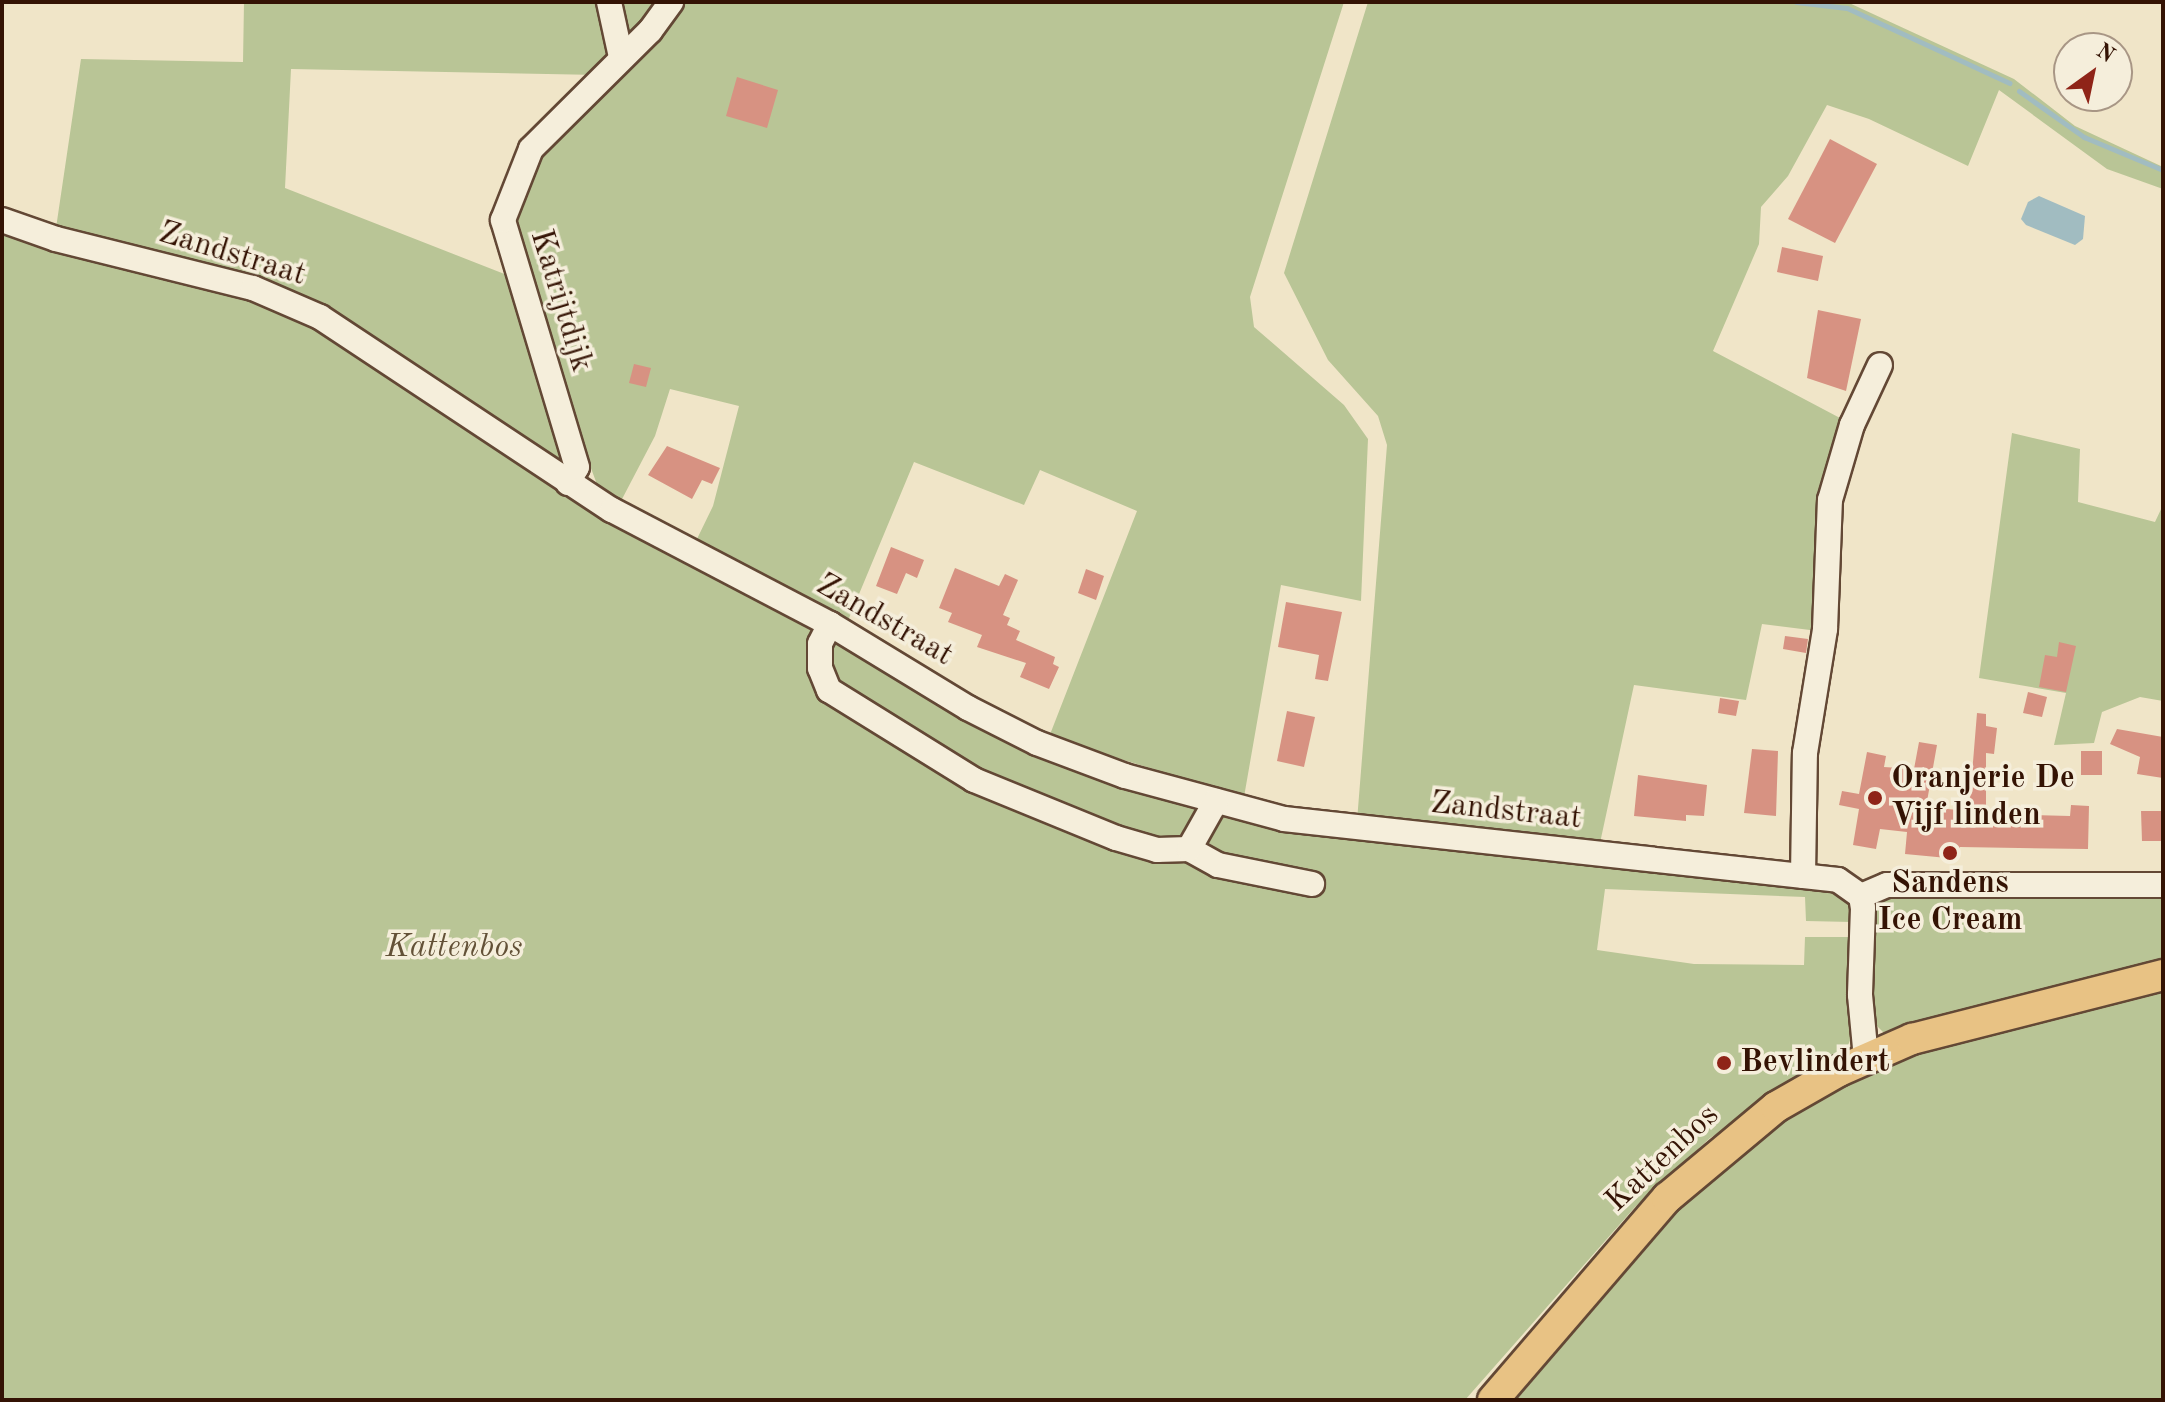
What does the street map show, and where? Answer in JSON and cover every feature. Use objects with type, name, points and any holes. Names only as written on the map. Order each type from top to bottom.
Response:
[{"type":"main road","name":"Kattenbos","points":[[1493,1400],[1631,1236],[1705,1163],[1776,1107],[1866,1058],[1960,1022],[2163,975]]},
{"type":"street","points":[[609,2],[621,57]]},
{"type":"street","name":"Katrijtdijk","points":[[568,483],[577,467],[503,220],[531,149],[671,2]]},
{"type":"street","name":"Zandstraat","points":[[2,220],[56,239],[253,288],[320,317],[568,483],[830,624],[1037,743],[1125,776],[1284,819],[1838,880],[1861,896]]},
{"type":"street","points":[[1803,876],[1805,753],[1825,629],[1830,500],[1852,425],[1880,365]]},
{"type":"street","points":[[830,624],[820,656],[829,690],[974,780],[1116,838],[1157,850],[1189,849],[1218,865],[1312,884]]},
{"type":"street","points":[[1189,849],[1216,801]]},
{"type":"street","points":[[1866,1058],[1861,896],[1887,885],[2163,885]]},
{"type":"green space","points":[[244,2],[659,2],[599,75],[291,69],[285,188],[507,275],[568,462],[564,469],[313,301],[212,264],[56,228],[81,59],[243,62]]},
{"type":"green space","points":[[676,2],[1344,2],[1250,297],[1254,327],[1344,405],[1368,439],[1361,601],[1281,585],[1244,797],[1049,737],[1137,511],[1040,470],[1024,505],[914,462],[847,623],[696,541],[713,506],[739,406],[670,389],[655,436],[621,501],[598,487],[546,348],[513,232],[524,180],[570,120]]},
{"type":"green space","points":[[1368,2],[1847,2],[2014,79],[2075,126],[2163,167],[2163,189],[2107,169],[1999,90],[1968,166],[1869,119],[1827,105],[1788,176],[1761,207],[1759,244],[1713,351],[1840,418],[1821,511],[1818,631],[1762,624],[1746,700],[1634,685],[1600,843],[1357,821],[1387,445],[1378,416],[1328,360],[1284,273]]},
{"type":"green space","name":"Kattenbos","points":[[2,228],[235,294],[284,313],[323,333],[583,506],[836,640],[928,698],[1287,826],[1602,866],[1847,888],[1852,922],[1806,921],[1805,897],[1605,889],[1597,950],[1694,964],[1804,965],[1805,937],[1850,937],[1853,1033],[1844,1055],[1710,1138],[1635,1207],[1465,1400],[2,1400]]},
{"type":"green space","points":[[2012,433],[2080,449],[2078,502],[2155,522],[2163,505],[2163,701],[2140,697],[2102,712],[2094,743],[2054,745],[2066,693],[1979,678]]},
{"type":"green space","points":[[1878,892],[2163,893],[2163,963],[1899,1035],[1884,1033],[1872,1021],[1871,1000],[1872,908]]},
{"type":"green space","points":[[2163,986],[2163,1400],[1509,1400],[1658,1224],[1773,1121],[1858,1072],[1941,1038]]},
{"type":"water","points":[[2039,196],[2085,216],[2083,239],[2075,245],[2026,225],[2021,219],[2028,202]]},
{"type":"building","points":[[737,77],[778,90],[767,128],[726,116]]},
{"type":"building","points":[[1830,139],[1877,164],[1835,243],[1788,219]]},
{"type":"building","points":[[1782,247],[1823,256],[1818,281],[1777,272]]},
{"type":"building","points":[[1818,310],[1861,319],[1846,391],[1807,378]]},
{"type":"building","points":[[634,364],[651,368],[646,387],[629,383]]},
{"type":"building","points":[[667,446],[720,468],[712,484],[702,480],[692,499],[648,475]]},
{"type":"building","points":[[891,547],[924,560],[917,578],[906,573],[897,594],[876,586]]},
{"type":"building","points":[[955,568],[999,586],[1005,574],[1018,580],[1003,615],[1010,618],[1007,625],[1020,631],[1016,640],[1055,657],[1053,664],[1059,667],[1049,689],[1020,677],[1026,663],[977,647],[982,635],[948,622],[952,613],[939,608]]},
{"type":"building","points":[[1086,569],[1104,576],[1096,600],[1078,593]]},
{"type":"building","points":[[1286,602],[1342,612],[1328,681],[1315,679],[1319,655],[1278,647]]},
{"type":"building","points":[[1785,636],[1808,639],[1806,653],[1783,649]]},
{"type":"building","points":[[2059,642],[2076,646],[2066,692],[2039,687],[2045,655],[2057,657]]},
{"type":"building","points":[[2028,692],[2047,697],[2042,717],[2023,713]]},
{"type":"building","points":[[1720,698],[1739,701],[1736,716],[1718,713]]},
{"type":"building","points":[[1287,711],[1315,717],[1304,767],[1277,761]]},
{"type":"building","points":[[1977,713],[1986,714],[1986,726],[1997,728],[1994,754],[1986,753],[1986,814],[2070,816],[2071,805],[2089,806],[2088,849],[1960,847],[1958,859],[1905,854],[1907,832],[1880,829],[1876,849],[1853,845],[1859,809],[1839,805],[1842,791],[1859,794],[1867,752],[1886,756],[1884,767],[1914,769],[1919,742],[1937,745],[1926,807],[1969,811]]},
{"type":"building","points":[[2117,729],[2163,737],[2163,778],[2137,774],[2140,757],[2110,744]]},
{"type":"building","points":[[1752,749],[1778,751],[1776,816],[1744,813]]},
{"type":"building","points":[[2081,751],[2102,751],[2102,775],[2081,775]]},
{"type":"building","points":[[1638,775],[1707,785],[1704,816],[1686,815],[1686,821],[1634,816]]},
{"type":"building","points":[[2141,811],[2163,811],[2163,841],[2142,841]]},
{"type":"waterway","points":[[1796,2],[1847,8],[2009,83]]},
{"type":"waterway","points":[[2019,91],[2084,137],[2163,170]]},
{"type":"place","name":"Oranjerie De Vijf linden","points":[[1875,798]]},
{"type":"place","name":"Sandens Ice Cream","points":[[1950,853]]},
{"type":"place","name":"Bevlindert","points":[[1724,1063]]}]
